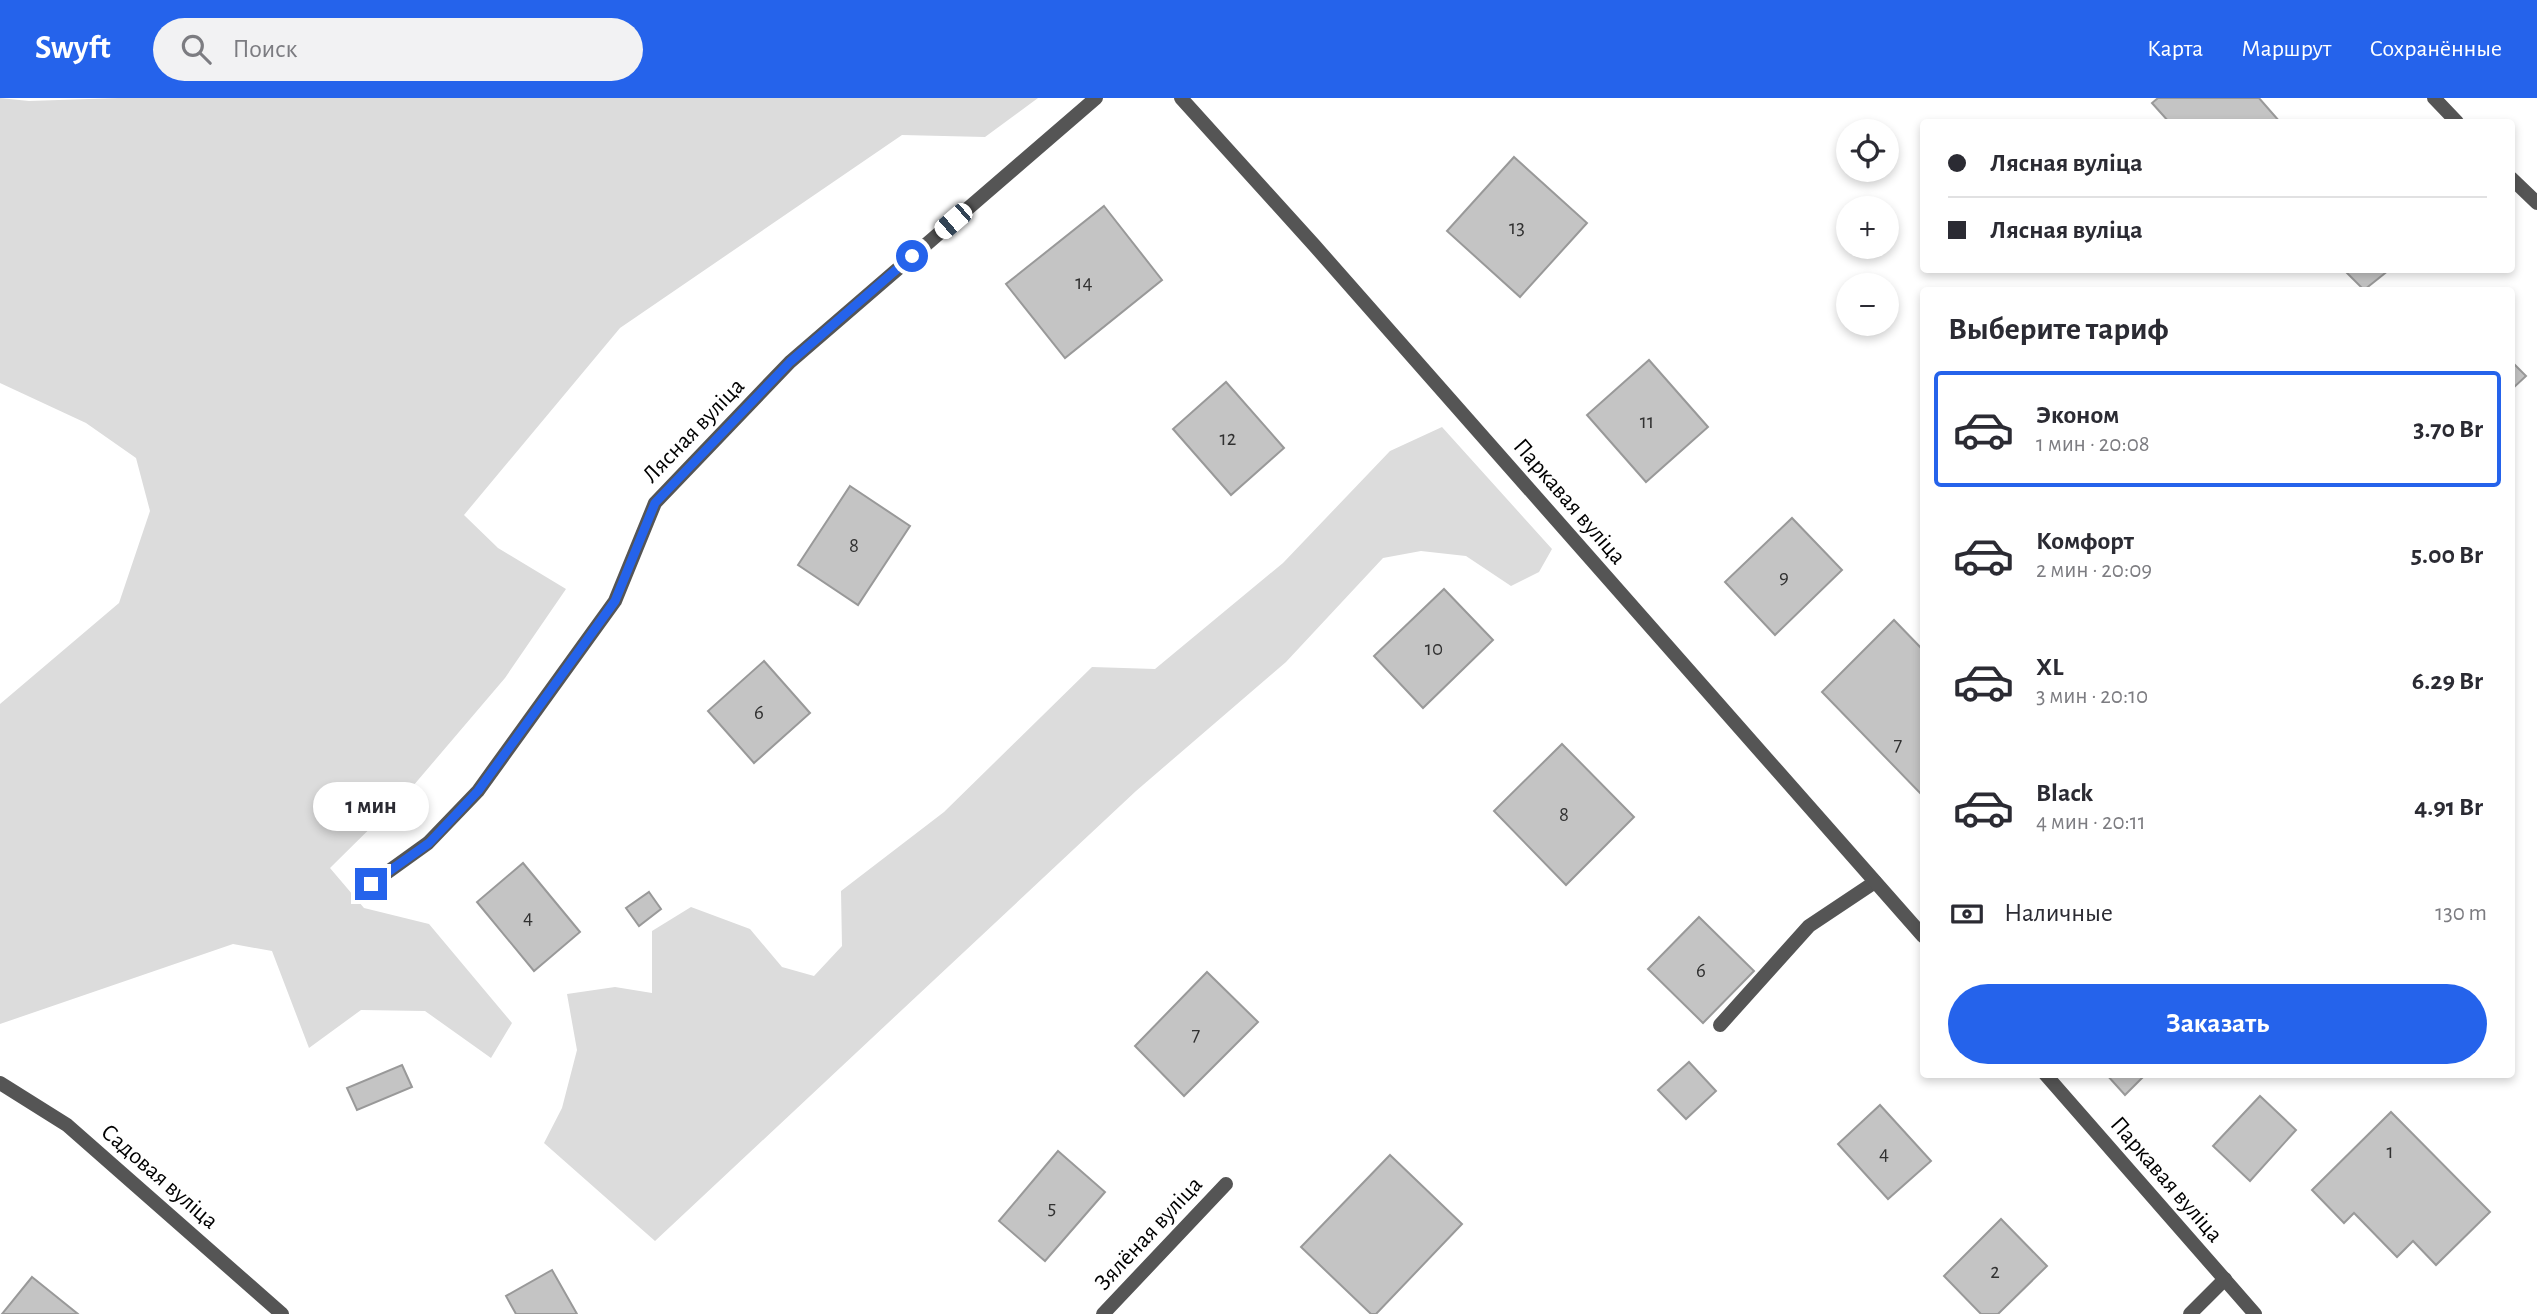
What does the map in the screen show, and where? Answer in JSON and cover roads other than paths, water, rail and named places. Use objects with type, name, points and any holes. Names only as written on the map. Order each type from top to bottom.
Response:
[{"type":"street","name":"Лясная вуліца","points":[[371,884],[429,843],[478,791],[615,601],[655,503],[790,362],[1096,98]]},
{"type":"street","name":"Паркавая вуліца","points":[[1181,98],[1314,245],[1920,933]]},
{"type":"street","points":[[2434,98],[2454,119]]},
{"type":"street","points":[[2515,182],[2537,203]]},
{"type":"street","points":[[1720,1025],[1809,926],[1875,882]]},
{"type":"street","name":"Паркавая вуліца","points":[[2049,1078],[2255,1314]]},
{"type":"street","name":"Садовая вуліца","points":[[0,1083],[67,1125],[282,1314]]},
{"type":"street","name":"Зялёная вуліца","points":[[1103,1314],[1226,1184]]},
{"type":"street","points":[[2190,1314],[2225,1279]]}]
